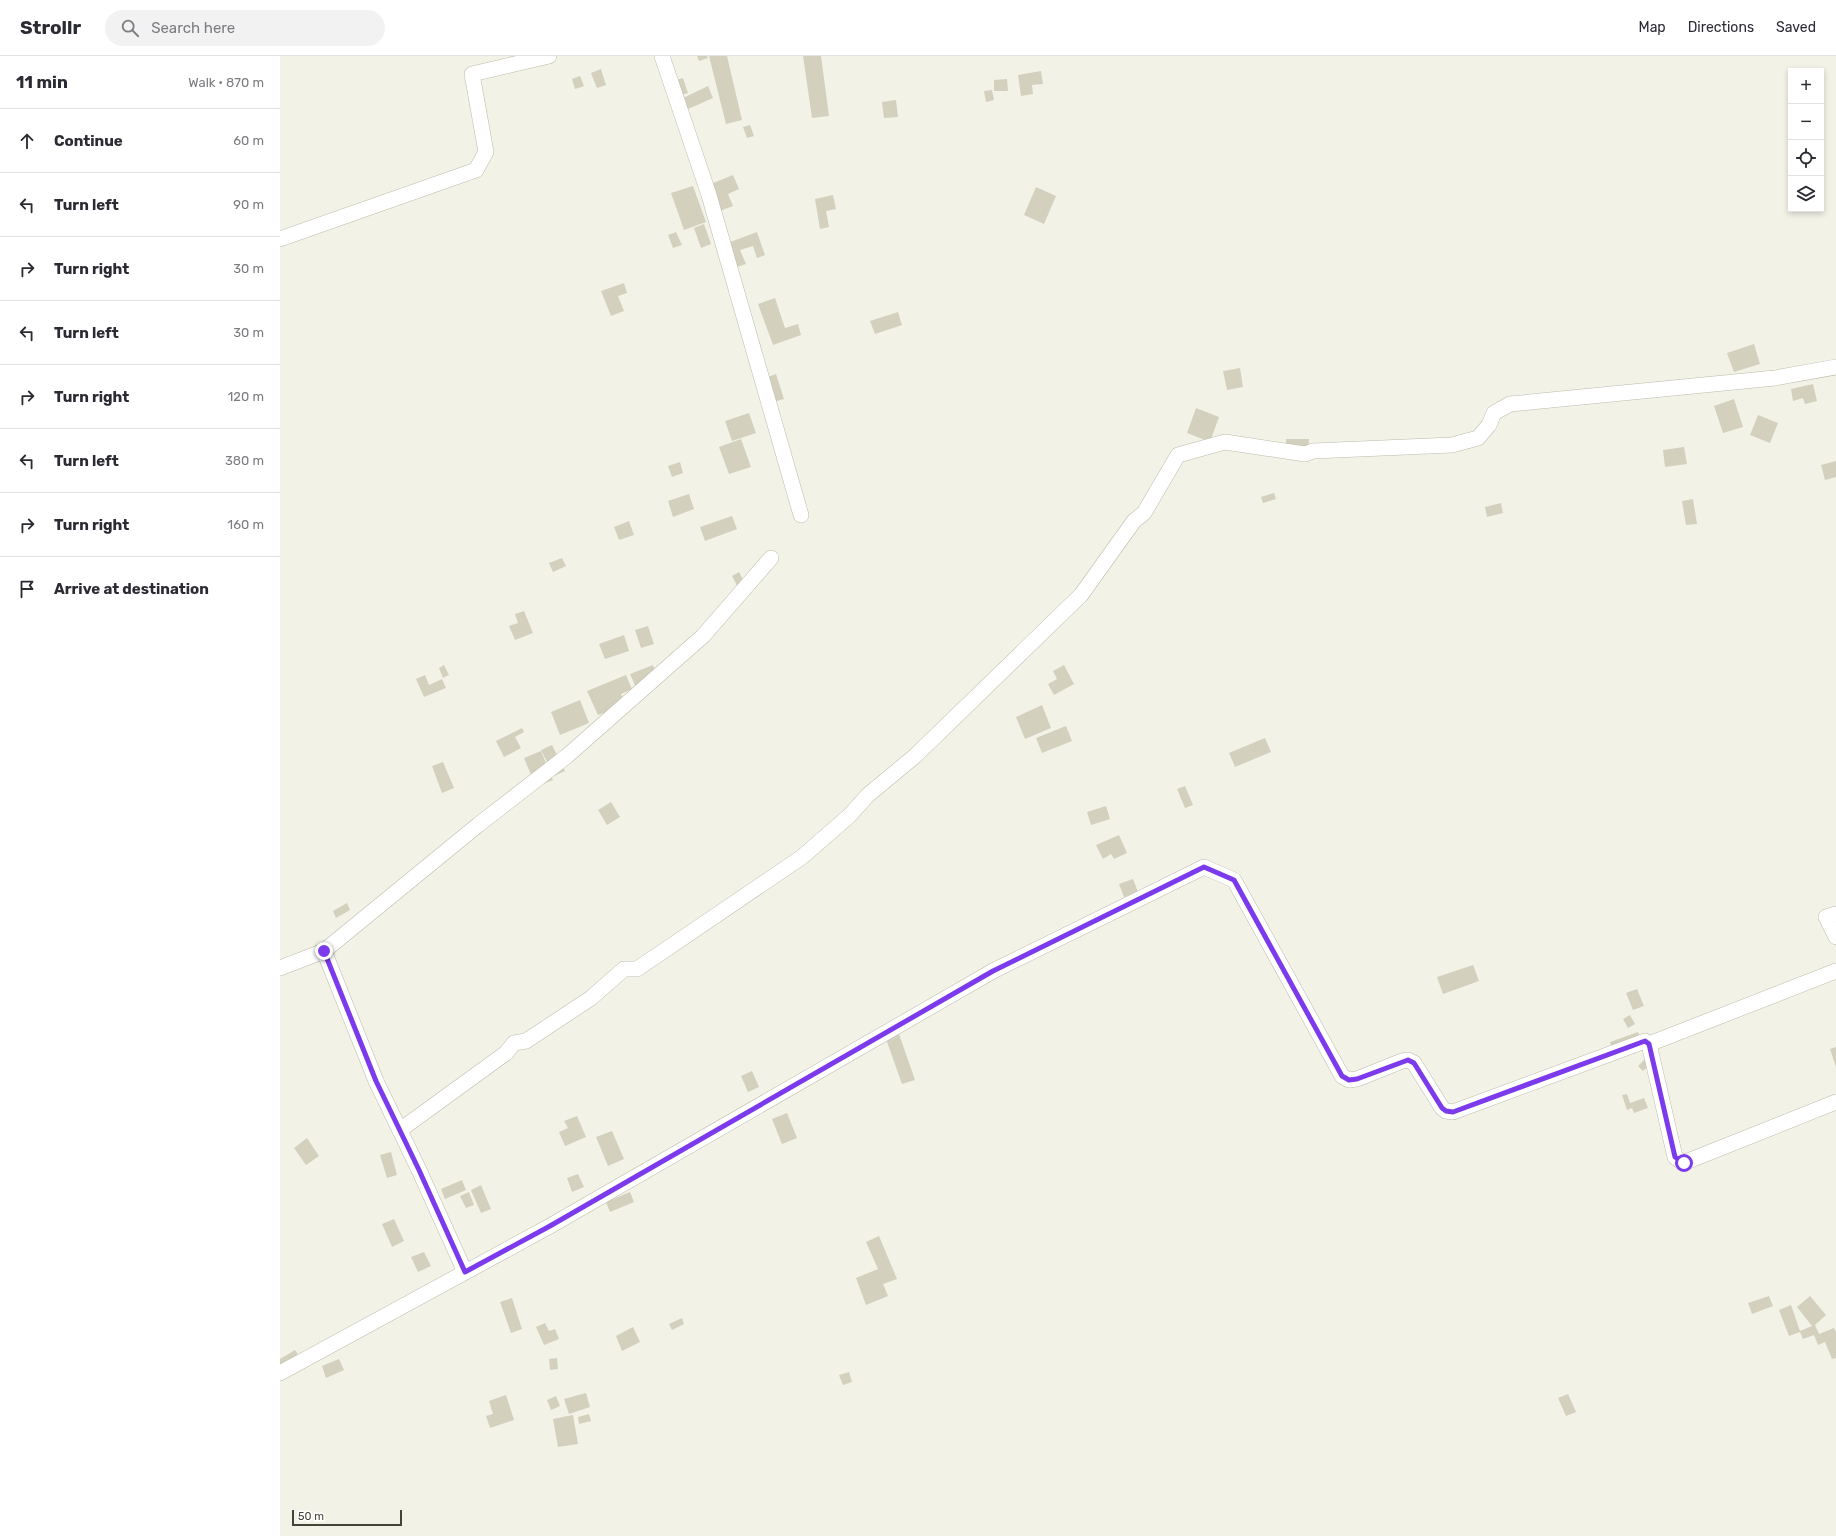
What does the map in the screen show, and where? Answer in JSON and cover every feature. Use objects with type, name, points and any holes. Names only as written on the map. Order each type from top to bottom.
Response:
[{"type":"street","points":[[280,239],[476,170],[486,152],[472,74],[549,56]]},
{"type":"street","points":[[662,56],[708,195],[801,515]]},
{"type":"street","points":[[400,1130],[506,1053],[514,1043],[526,1041],[591,998],[624,969],[637,969],[808,852],[849,816],[868,795],[915,756],[1081,595],[1134,521],[1144,513],[1178,455],[1225,442],[1305,454],[1313,451],[1452,445],[1478,438],[1489,425],[1494,413],[1510,404],[1775,378],[1836,367]]},
{"type":"street","points":[[280,968],[324,951],[478,825],[567,756],[703,636],[771,558]]},
{"type":"street","points":[[280,1373],[550,1226],[993,971],[1204,867],[1234,880],[1342,1076],[1349,1080],[1357,1079],[1408,1060],[1414,1063],[1442,1108],[1446,1111],[1453,1112],[1641,1041],[1645,1041],[1649,1044],[1675,1157],[1684,1163],[1836,1102]]},
{"type":"street","points":[[1836,914],[1826,917],[1836,937]]},
{"type":"street","points":[[324,951],[376,1081],[465,1272]]},
{"type":"street","points":[[1649,1044],[1836,971]]},
{"type":"building","points":[[697,56],[707,56],[708,58],[699,61]]},
{"type":"building","points":[[709,56],[727,56],[742,120],[726,124]]},
{"type":"building","points":[[803,56],[821,56],[829,116],[812,118]]},
{"type":"building","points":[[601,69],[606,85],[597,88],[591,73]]},
{"type":"building","points":[[1041,71],[1043,84],[1032,85],[1033,94],[1021,96],[1018,75]]},
{"type":"building","points":[[580,76],[584,86],[575,89],[572,79]]},
{"type":"building","points":[[683,78],[688,93],[678,96],[673,81]]},
{"type":"building","points":[[1007,79],[1008,91],[994,91],[994,80]]},
{"type":"building","points":[[708,86],[713,98],[686,110],[681,99]]},
{"type":"building","points":[[992,90],[994,100],[986,102],[984,91]]},
{"type":"building","points":[[896,100],[898,117],[884,118],[882,102]]},
{"type":"building","points":[[750,125],[754,136],[747,138],[743,127]]},
{"type":"building","points":[[733,175],[739,189],[728,194],[733,206],[717,212],[706,186]]},
{"type":"building","points":[[693,186],[706,222],[684,230],[671,193]]},
{"type":"building","points":[[1036,187],[1056,196],[1044,224],[1024,215]]},
{"type":"building","points":[[833,195],[836,209],[826,211],[829,227],[820,229],[815,199]]},
{"type":"building","points":[[704,224],[711,244],[701,248],[694,228]]},
{"type":"building","points":[[676,232],[682,245],[673,248],[668,235]]},
{"type":"building","points":[[757,232],[765,255],[757,258],[753,246],[740,250],[746,264],[734,268],[725,244]]},
{"type":"building","points":[[624,283],[627,293],[618,296],[624,311],[611,316],[601,291]]},
{"type":"building","points":[[775,298],[785,328],[798,324],[801,335],[773,345],[758,304]]},
{"type":"building","points":[[898,312],[902,325],[875,334],[870,321]]},
{"type":"building","points":[[1754,344],[1760,364],[1734,372],[1727,353]]},
{"type":"building","points":[[1240,368],[1243,387],[1227,390],[1223,371]]},
{"type":"building","points":[[776,374],[784,399],[773,402],[765,378]]},
{"type":"building","points":[[1813,384],[1817,401],[1805,404],[1803,398],[1793,401],[1791,389]]},
{"type":"building","points":[[1734,399],[1743,427],[1723,433],[1714,406]]},
{"type":"building","points":[[1196,408],[1219,417],[1210,442],[1187,433]]},
{"type":"building","points":[[749,413],[756,433],[732,441],[725,421]]},
{"type":"building","points":[[1758,415],[1778,423],[1770,443],[1750,435]]},
{"type":"building","points":[[741,439],[751,467],[729,474],[719,447]]},
{"type":"building","points":[[1286,439],[1309,439],[1308,454],[1286,453]]},
{"type":"building","points":[[1684,447],[1687,464],[1665,467],[1663,450]]},
{"type":"building","points":[[1836,461],[1836,477],[1825,480],[1821,465]]},
{"type":"building","points":[[680,462],[683,473],[672,477],[668,466]]},
{"type":"building","points":[[1274,493],[1276,499],[1263,503],[1261,497]]},
{"type":"building","points":[[689,494],[694,509],[673,517],[668,501]]},
{"type":"building","points":[[1693,499],[1697,524],[1686,525],[1682,501]]},
{"type":"building","points":[[1501,503],[1503,513],[1487,517],[1485,507]]},
{"type":"building","points":[[732,516],[737,529],[705,541],[700,527]]},
{"type":"building","points":[[629,521],[634,535],[619,540],[614,527]]},
{"type":"building","points":[[562,558],[566,566],[553,572],[549,563]]},
{"type":"building","points":[[739,572],[747,587],[740,591],[732,576]]},
{"type":"building","points":[[524,611],[533,633],[515,640],[509,626],[518,623],[515,614]]},
{"type":"building","points":[[648,626],[654,644],[641,648],[635,630]]},
{"type":"building","points":[[624,635],[629,651],[605,659],[599,644]]},
{"type":"building","points":[[444,665],[449,675],[443,678],[439,668]]},
{"type":"building","points":[[653,665],[655,671],[647,675],[651,684],[637,690],[630,674]]},
{"type":"building","points":[[1064,665],[1074,684],[1054,695],[1048,684],[1057,679],[1053,671]]},
{"type":"building","points":[[425,675],[429,685],[442,679],[446,688],[424,697],[416,679]]},
{"type":"building","points":[[626,675],[632,689],[621,694],[626,706],[598,715],[587,691]]},
{"type":"building","points":[[580,700],[589,723],[560,735],[551,712]]},
{"type":"building","points":[[1042,705],[1051,728],[1025,739],[1016,717]]},
{"type":"building","points":[[1066,726],[1072,741],[1042,753],[1036,738]]},
{"type":"building","points":[[522,728],[524,732],[515,737],[521,748],[504,757],[496,741]]},
{"type":"building","points":[[1265,738],[1271,752],[1235,767],[1229,753]]},
{"type":"building","points":[[552,745],[565,771],[554,776],[541,750]]},
{"type":"building","points":[[541,751],[553,780],[536,787],[524,758]]},
{"type":"building","points":[[443,762],[454,788],[442,793],[432,766]]},
{"type":"building","points":[[1185,786],[1193,805],[1185,808],[1177,789]]},
{"type":"building","points":[[611,802],[620,817],[607,825],[598,810]]},
{"type":"building","points":[[1106,806],[1110,819],[1091,825],[1087,812]]},
{"type":"building","points":[[1119,835],[1127,853],[1114,859],[1111,854],[1103,859],[1096,845]]},
{"type":"building","points":[[1133,879],[1138,892],[1124,897],[1119,884]]},
{"type":"building","points":[[347,903],[350,910],[336,918],[333,911]]},
{"type":"building","points":[[1473,965],[1479,981],[1443,994],[1437,977]]},
{"type":"building","points":[[1637,989],[1644,1006],[1633,1010],[1626,993]]},
{"type":"building","points":[[1630,1015],[1635,1024],[1628,1028],[1623,1019]]},
{"type":"building","points":[[1638,1032],[1642,1044],[1613,1053],[1610,1042]]},
{"type":"building","points":[[899,1034],[915,1080],[902,1084],[886,1039]]},
{"type":"building","points":[[1836,1047],[1836,1067],[1830,1049]]},
{"type":"building","points":[[1648,1056],[1653,1062],[1643,1071],[1638,1066]]},
{"type":"building","points":[[752,1071],[759,1087],[748,1092],[741,1076]]},
{"type":"building","points":[[1627,1094],[1630,1103],[1644,1098],[1648,1108],[1634,1113],[1632,1108],[1627,1110],[1622,1095]]},
{"type":"building","points":[[787,1113],[797,1138],[782,1144],[772,1119]]},
{"type":"building","points":[[577,1116],[586,1137],[565,1146],[559,1132],[568,1128],[564,1121]]},
{"type":"building","points":[[612,1131],[624,1159],[608,1166],[596,1137]]},
{"type":"building","points":[[307,1138],[319,1156],[306,1165],[294,1148]]},
{"type":"building","points":[[391,1152],[397,1175],[387,1178],[380,1155]]},
{"type":"building","points":[[578,1174],[584,1187],[572,1192],[567,1178]]},
{"type":"building","points":[[462,1180],[466,1190],[445,1199],[441,1189]]},
{"type":"building","points":[[481,1185],[491,1209],[481,1213],[471,1190]]},
{"type":"building","points":[[469,1192],[474,1205],[466,1208],[460,1196]]},
{"type":"building","points":[[630,1192],[634,1202],[610,1212],[606,1202]]},
{"type":"building","points":[[394,1219],[404,1241],[392,1247],[382,1224]]},
{"type":"building","points":[[879,1236],[897,1279],[883,1284],[888,1296],[866,1305],[856,1278],[878,1269],[866,1242]]},
{"type":"building","points":[[424,1252],[431,1266],[418,1272],[411,1257]]},
{"type":"building","points":[[1769,1296],[1773,1306],[1752,1314],[1748,1303]]},
{"type":"building","points":[[1810,1296],[1826,1315],[1815,1325],[1819,1334],[1834,1328],[1836,1332],[1836,1358],[1832,1359],[1825,1342],[1818,1345],[1814,1335],[1803,1339],[1800,1332],[1789,1336],[1779,1310],[1791,1305],[1800,1331],[1812,1326],[1797,1307]]},
{"type":"building","points":[[512,1298],[522,1329],[511,1333],[500,1302]]},
{"type":"building","points":[[682,1318],[684,1324],[672,1330],[669,1324]]},
{"type":"building","points":[[545,1323],[549,1331],[555,1329],[559,1339],[544,1345],[536,1327]]},
{"type":"building","points":[[633,1327],[640,1342],[622,1351],[616,1336]]},
{"type":"building","points":[[295,1350],[302,1361],[280,1373],[280,1359]]},
{"type":"building","points":[[557,1358],[558,1369],[550,1370],[549,1359]]},
{"type":"building","points":[[339,1359],[344,1370],[326,1378],[322,1366]]},
{"type":"building","points":[[849,1372],[852,1382],[843,1385],[839,1375]]},
{"type":"building","points":[[586,1393],[590,1407],[569,1414],[564,1399]]},
{"type":"building","points":[[1568,1394],[1576,1412],[1566,1416],[1558,1398]]},
{"type":"building","points":[[506,1395],[514,1420],[490,1428],[486,1416],[493,1414],[489,1401]]},
{"type":"building","points":[[556,1396],[560,1406],[551,1410],[547,1400]]},
{"type":"building","points":[[589,1414],[591,1421],[579,1424],[578,1417]]},
{"type":"building","points":[[573,1415],[578,1444],[558,1447],[553,1419]]},
{"type":"route","points":[[324,951],[376,1081],[419,1170],[465,1272],[550,1226],[993,971],[1204,867],[1234,880],[1342,1076],[1349,1080],[1357,1079],[1408,1060],[1414,1063],[1442,1108],[1446,1111],[1453,1112],[1641,1041],[1645,1041],[1649,1044],[1675,1157],[1684,1163]]}]
